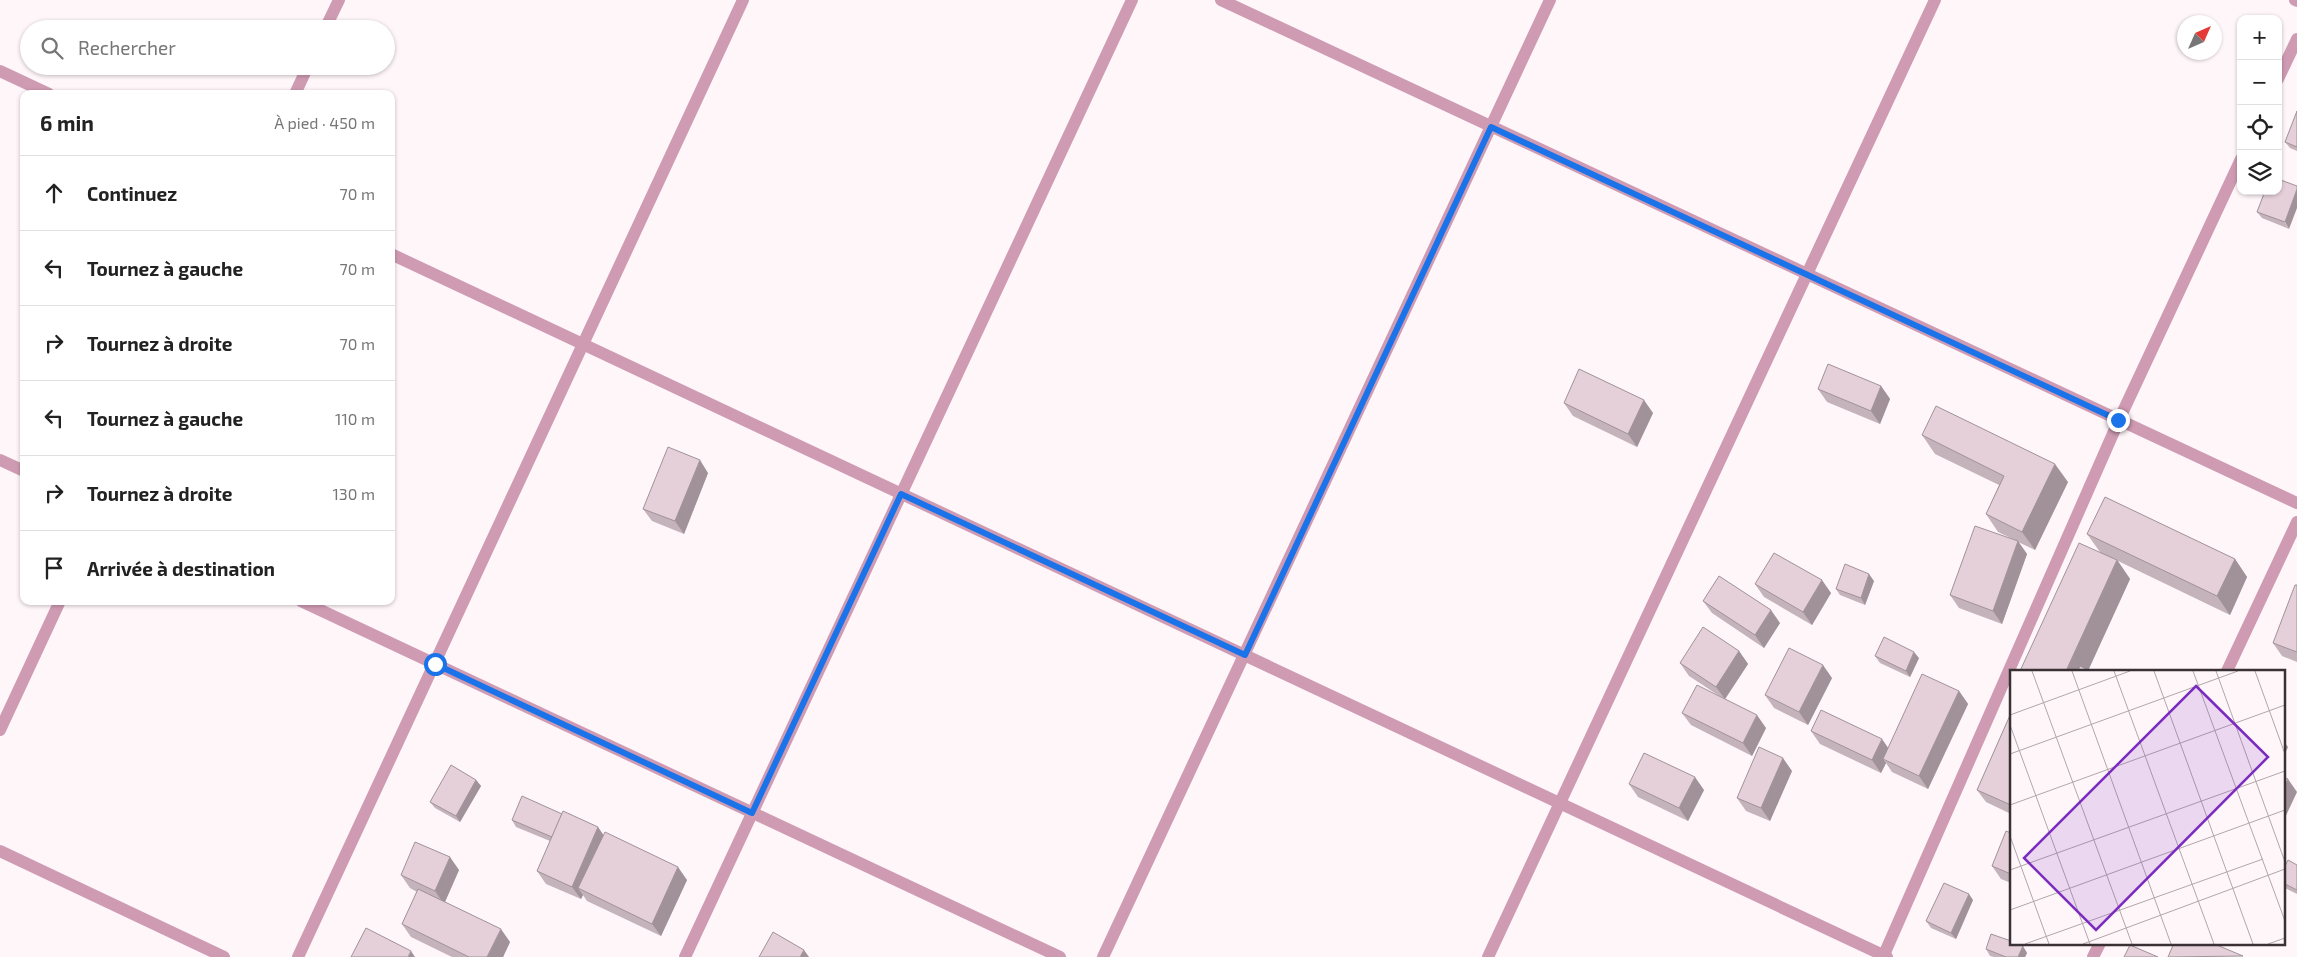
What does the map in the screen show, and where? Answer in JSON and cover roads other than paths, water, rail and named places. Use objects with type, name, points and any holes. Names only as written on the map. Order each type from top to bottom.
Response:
[{"type":"street","points":[[329,20],[339,0]]},
{"type":"street","points":[[298,957],[743,0]]},
{"type":"street","points":[[685,957],[1132,0]]},
{"type":"street","points":[[1221,0],[2297,503]]},
{"type":"street","points":[[1103,957],[1550,0]]},
{"type":"street","points":[[1488,957],[1935,0]]},
{"type":"street","points":[[2282,71],[2297,39]]},
{"type":"street","points":[[0,71],[40,90]]},
{"type":"street","points":[[297,90],[304,75]]},
{"type":"street","points":[[395,256],[1885,956],[2118,420],[2237,167]]},
{"type":"street","points":[[0,460],[20,469]]},
{"type":"street","points":[[2227,670],[2297,522]]},
{"type":"street","points":[[0,730],[58,605]]},
{"type":"street","points":[[310,605],[1060,957]]},
{"type":"street","points":[[0,851],[224,957]]},
{"type":"street","points":[[2093,957],[2100,944]]}]
